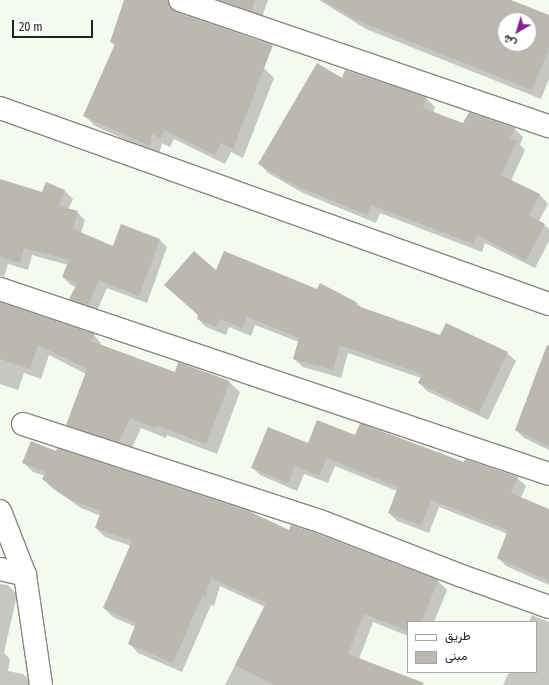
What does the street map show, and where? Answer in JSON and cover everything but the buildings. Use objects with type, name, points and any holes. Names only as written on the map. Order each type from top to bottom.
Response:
[{"type":"street","points":[[180,0],[549,126]]},
{"type":"street","points":[[0,108],[549,304]]},
{"type":"street","points":[[0,289],[549,474]]},
{"type":"street","points":[[23,424],[320,521],[462,576],[549,607]]},
{"type":"street","points":[[0,511],[25,575],[42,685]]},
{"type":"street","points":[[0,569],[25,575]]}]
